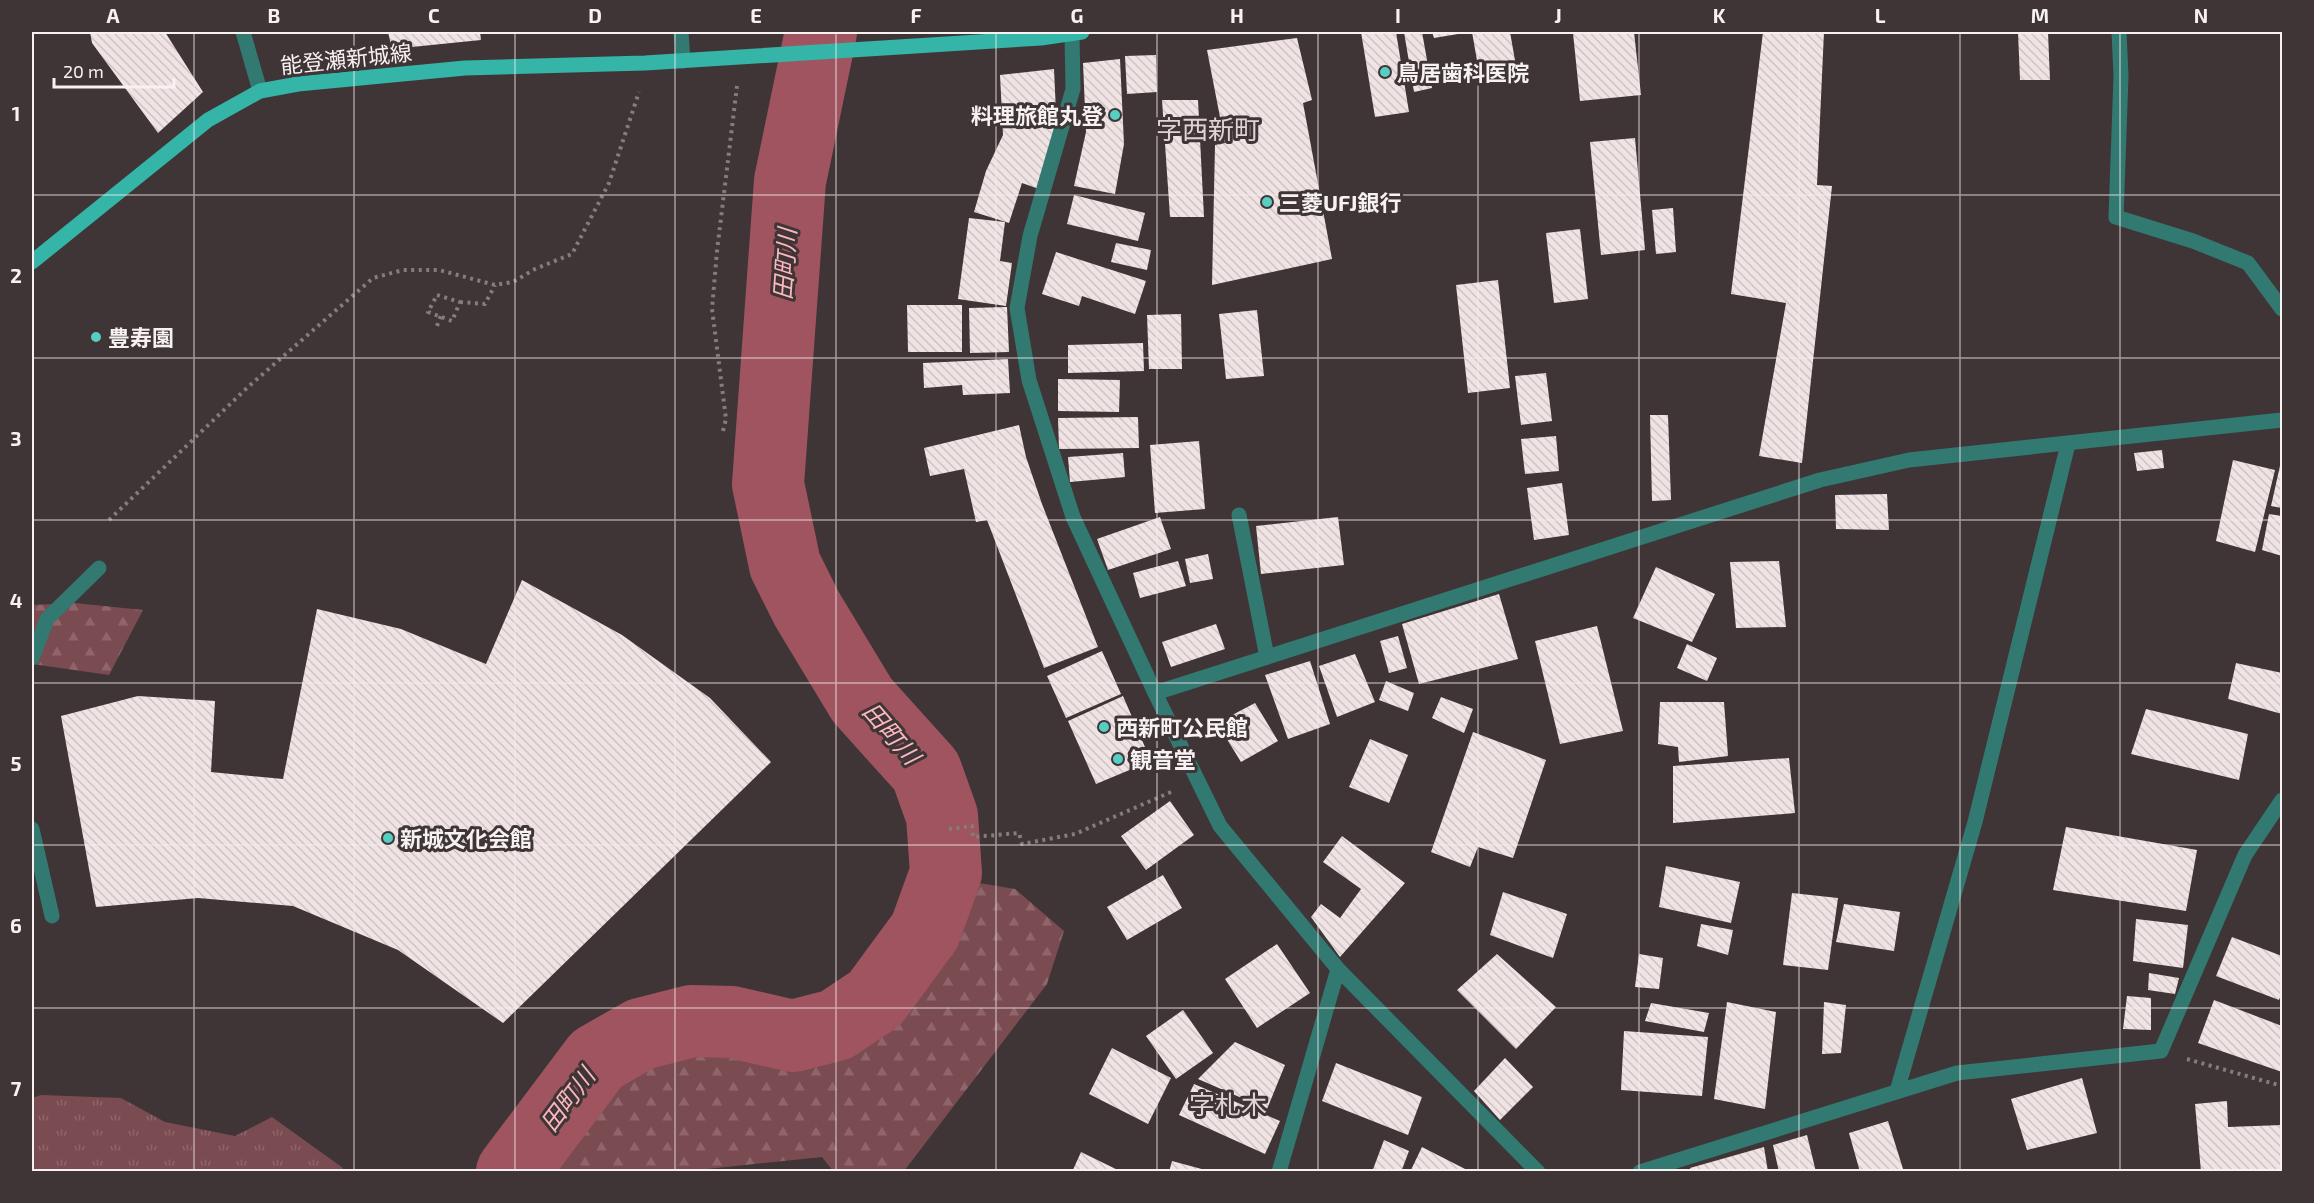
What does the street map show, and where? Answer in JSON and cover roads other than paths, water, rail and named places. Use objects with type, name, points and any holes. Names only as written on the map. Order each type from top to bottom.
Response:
[{"type":"main road","name":"能登瀬新城線","points":[[32,262],[208,120],[260,91],[298,84],[465,68],[761,57],[1077,33]]},
{"type":"street","points":[[243,32],[260,91]]},
{"type":"street","points":[[681,32],[683,61]]},
{"type":"street","points":[[2119,32],[2121,76],[2116,217],[2193,241],[2248,263],[2283,309]]},
{"type":"street","points":[[1077,33],[1073,89],[1029,236],[1017,308],[1029,380],[1073,517],[1220,826],[1338,969],[1538,1172]]},
{"type":"street","points":[[1155,693],[1820,480],[1909,460],[2283,420]]},
{"type":"street","points":[[1897,1091],[1975,822],[2068,444]]},
{"type":"street","points":[[1239,515],[1267,657]]},
{"type":"street","points":[[32,658],[48,619],[99,568]]},
{"type":"street","points":[[1640,1172],[1957,1073],[2161,1051],[2245,855],[2283,800]]},
{"type":"street","points":[[32,829],[52,916]]},
{"type":"street","points":[[1279,1172],[1338,969]]},
{"type":"waterway","name":"田町川","points":[[512,1172],[597,1059],[641,1034],[692,1021],[732,1022],[793,1036],[836,1025],[875,999],[925,931],[946,873],[942,816],[926,771],[862,700],[807,609],[785,565],[768,484],[790,181],[821,32]]},
{"type":"place","name":"鳥居歯科医院","points":[[1385,72]]},
{"type":"place","name":"料理旅館丸登","points":[[1115,115]]},
{"type":"place","name":"三菱UFJ銀行","points":[[1267,202]]},
{"type":"place","name":"豊寿園","points":[[96,337]]},
{"type":"place","name":"西新町公民館","points":[[1104,727]]},
{"type":"place","name":"観音堂","points":[[1118,759]]},
{"type":"place","name":"新城文化会館","points":[[388,838]]},
{"type":"district","name":"字西新町","points":[[1208,128]]},
{"type":"district","name":"字札木","points":[[1228,1103]]}]
